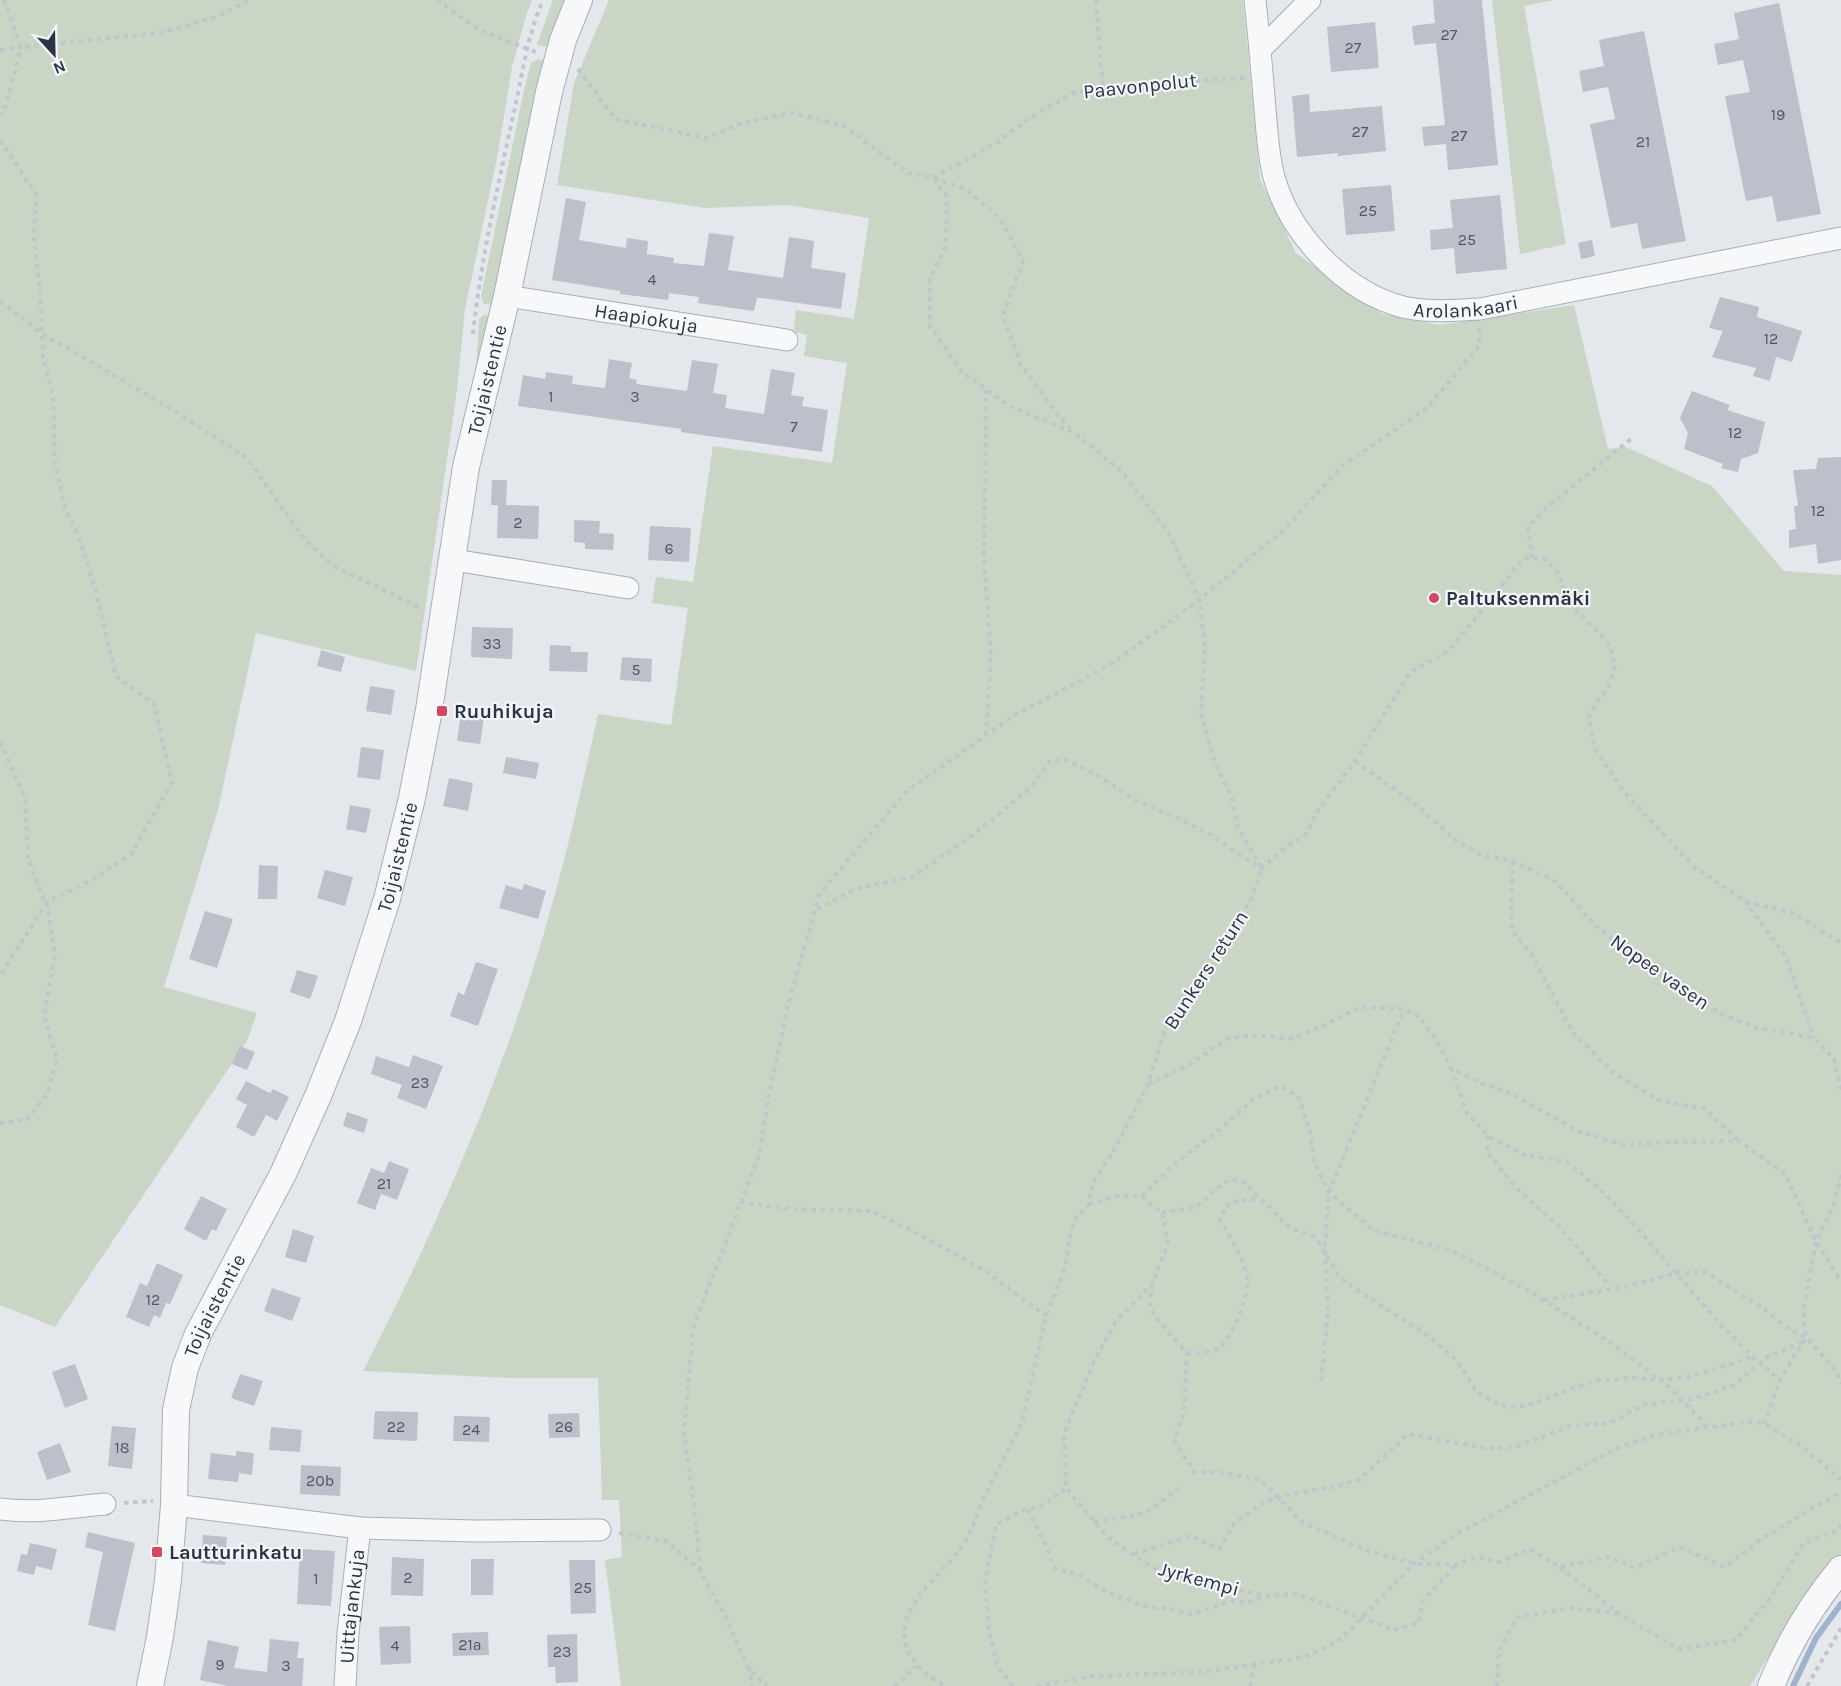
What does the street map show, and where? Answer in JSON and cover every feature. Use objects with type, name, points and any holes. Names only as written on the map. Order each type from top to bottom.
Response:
[{"type":"street","name":"Toijaistentie","points":[[150,1686],[168,1580],[167,1503],[176,1410],[185,1368],[198,1334],[275,1191],[318,1096],[348,1021],[387,899],[422,751],[454,560],[466,467],[507,296],[538,142],[558,58],[579,0]]},
{"type":"street","name":"Arolankaari","points":[[1256,0],[1268,148],[1274,177],[1290,214],[1309,243],[1339,272],[1381,299],[1403,307],[1427,311],[1480,309],[1841,238]]},
{"type":"street","points":[[1260,50],[1310,0]]},
{"type":"street","name":"Haapiokuja","points":[[507,296],[787,340]]},
{"type":"street","points":[[454,560],[628,588]]},
{"type":"street","points":[[167,1503],[360,1528],[475,1531],[600,1530]]},
{"type":"street","points":[[0,1509],[43,1511],[105,1504]]},
{"type":"street","name":"Uittajankuja","points":[[345,1686],[348,1633],[360,1528]]},
{"type":"street","points":[[1771,1686],[1788,1649],[1815,1602],[1841,1569]]},
{"type":"path","points":[[0,115],[6,105],[21,47],[4,0]]},
{"type":"path","points":[[0,50],[160,33],[216,17],[249,0]]},
{"type":"path","points":[[437,0],[478,29],[528,50]]},
{"type":"path","points":[[472,340],[476,299],[489,229],[528,50],[543,0]]},
{"type":"path","points":[[1096,0],[1103,88]]},
{"type":"path","points":[[558,58],[576,67],[615,119],[707,138],[740,124],[792,112],[843,125],[908,173],[933,178],[966,189],[1000,218],[1023,261],[1003,315],[1020,365],[1060,418],[1123,473],[1170,535],[1199,600],[1205,646],[1201,713],[1214,760],[1231,796],[1238,829],[1262,867]]},
{"type":"path","name":"Paavonpolut","points":[[933,178],[996,143],[1030,118],[1073,93],[1103,88],[1138,91],[1171,82],[1262,78]]},
{"type":"path","points":[[0,140],[36,194],[34,237],[40,291],[43,357],[53,396],[55,462],[65,508],[78,537],[95,588],[116,676],[154,704],[172,782],[131,854],[92,880],[46,902],[0,976]]},
{"type":"path","points":[[933,178],[947,196],[947,206],[946,245],[930,279],[930,326],[961,371],[986,390],[1009,406],[1075,433]]},
{"type":"path","points":[[0,301],[41,333],[172,409],[247,458],[305,540],[335,567],[430,612]]},
{"type":"path","points":[[700,1570],[684,1433],[693,1328],[759,1155],[788,1005],[820,893],[908,790],[1012,717],[1113,663],[1199,600],[1285,529],[1342,466],[1426,409],[1479,346],[1480,309]]},
{"type":"path","points":[[986,390],[984,556],[991,656],[986,735]]},
{"type":"path","points":[[1532,558],[1528,527],[1545,509],[1631,439]]},
{"type":"path","points":[[1262,867],[1283,849],[1306,834],[1318,810],[1355,761],[1411,671],[1449,651],[1507,576],[1524,558],[1543,558],[1559,573],[1568,602],[1610,645],[1615,667],[1608,687],[1589,715],[1594,747],[1623,791],[1692,866],[1745,902],[1785,955],[1814,1038],[1834,1059],[1841,1091]]},
{"type":"path","points":[[0,742],[25,797],[28,859],[46,902],[55,955],[44,1016],[57,1059],[45,1096],[27,1120],[0,1123]]},
{"type":"path","points":[[816,910],[855,889],[912,877],[974,834],[1005,809],[1032,786],[1050,761],[1066,760],[1096,775],[1136,800],[1213,836],[1238,854],[1262,867]]},
{"type":"path","name":"Nopee vasen","points":[[1355,761],[1416,805],[1456,841],[1483,856],[1513,861],[1555,881],[1595,925],[1637,960],[1723,1015],[1758,1029],[1814,1038]]},
{"type":"path","points":[[1513,861],[1512,931],[1532,955],[1573,1033],[1614,1073],[1658,1100],[1705,1109],[1739,1141],[1785,1174],[1816,1242],[1841,1281]]},
{"type":"path","name":"Bunkers return","points":[[917,1666],[905,1644],[904,1632],[907,1617],[920,1594],[954,1557],[968,1537],[1022,1423],[1046,1316],[1065,1268],[1070,1235],[1076,1217],[1089,1204],[1092,1184],[1113,1152],[1148,1084],[1166,1026],[1197,976],[1229,938],[1251,899],[1262,867]]},
{"type":"path","points":[[1745,902],[1793,913],[1841,943]]},
{"type":"path","points":[[1148,1084],[1190,1064],[1227,1039],[1253,1035],[1290,1039],[1320,1028],[1360,1007],[1404,1009],[1419,1016],[1439,1044],[1451,1068],[1467,1113],[1488,1136],[1524,1155],[1566,1161],[1602,1191],[1631,1221],[1719,1323],[1752,1357],[1780,1380]]},
{"type":"path","points":[[1321,1381],[1328,1311],[1326,1255],[1329,1192],[1404,1009]]},
{"type":"path","points":[[1451,1068],[1480,1083],[1512,1094],[1578,1131],[1623,1145],[1739,1141]]},
{"type":"path","points":[[1142,1196],[1178,1161],[1224,1126],[1250,1102],[1279,1086],[1298,1096],[1309,1129],[1315,1164],[1329,1192],[1373,1230],[1453,1251],[1544,1300],[1614,1345],[1659,1380],[1709,1428]]},
{"type":"path","points":[[1488,1136],[1487,1152],[1517,1189],[1559,1227],[1607,1283]]},
{"type":"path","points":[[1764,1424],[1780,1380],[1805,1339],[1803,1311],[1816,1242],[1835,1202],[1841,1174]]},
{"type":"path","points":[[1162,1213],[1196,1207],[1225,1182],[1233,1180],[1246,1183],[1284,1224],[1316,1238],[1339,1276],[1427,1335],[1456,1360],[1479,1394],[1500,1405],[1526,1406],[1576,1386],[1600,1380],[1636,1378],[1659,1380],[1689,1377],[1752,1357]]},
{"type":"path","points":[[1089,1204],[1118,1196],[1142,1196],[1162,1213],[1168,1244],[1152,1284],[1150,1306],[1155,1317],[1187,1353],[1184,1412],[1174,1440],[1194,1472],[1224,1473],[1261,1480],[1303,1523],[1366,1550],[1414,1564],[1456,1566],[1478,1557],[1500,1562],[1528,1549],[1560,1567],[1618,1613],[1679,1648],[1736,1640],[1773,1593],[1803,1544],[1840,1529],[1841,1524]]},
{"type":"path","points":[[1187,1353],[1205,1353],[1222,1345],[1243,1307],[1248,1279],[1220,1219],[1230,1202],[1259,1199]]},
{"type":"path","points":[[1835,1202],[1841,1199]]},
{"type":"path","points":[[740,1202],[790,1209],[872,1211],[984,1270],[1046,1316]]},
{"type":"path","points":[[1544,1300],[1626,1287],[1676,1273],[1705,1272],[1761,1307],[1805,1339],[1835,1370],[1841,1384]]},
{"type":"path","points":[[1013,1686],[998,1667],[989,1631],[985,1582],[996,1525],[1021,1511],[1044,1505],[1066,1488],[1064,1434],[1095,1359],[1116,1322],[1152,1284]]},
{"type":"path","points":[[1134,1555],[1190,1536],[1220,1549],[1234,1524],[1264,1502],[1339,1486],[1360,1479],[1408,1434],[1485,1448],[1515,1447],[1570,1426],[1610,1423],[1647,1404],[1682,1401],[1732,1386],[1767,1357],[1805,1339]]},
{"type":"path","points":[[1037,1686],[1092,1676],[1203,1672],[1310,1655],[1343,1637],[1414,1564],[1456,1534],[1618,1448],[1662,1434],[1748,1422],[1764,1424],[1797,1443],[1841,1479]]},
{"type":"path","name":"Jyrkempi","points":[[1066,1488],[1107,1537],[1158,1571],[1265,1596],[1297,1594],[1395,1630],[1418,1623],[1423,1601],[1456,1566]]},
{"type":"path","points":[[1093,1522],[1146,1512],[1179,1488]]},
{"type":"path","points":[[1560,1567],[1610,1557],[1635,1568],[1680,1547],[1725,1567],[1764,1537],[1841,1492]]},
{"type":"path","points":[[105,1504],[167,1503]]},
{"type":"path","points":[[1028,1509],[1056,1569],[1078,1574],[1106,1592],[1148,1607],[1168,1608],[1192,1614],[1231,1601],[1247,1603],[1265,1596]]},
{"type":"path","points":[[600,1530],[666,1540],[700,1570],[725,1616],[748,1667],[752,1686]]},
{"type":"path","points":[[1497,1686],[1499,1650],[1518,1617],[1569,1608],[1618,1613]]},
{"type":"path","points":[[1807,1686],[1841,1628]]},
{"type":"path","points":[[1250,1686],[1254,1665]]},
{"type":"path","points":[[894,1686],[917,1666],[945,1686]]},
{"type":"path","points":[[748,1667],[766,1686]]},
{"type":"green space","points":[[0,0],[532,0],[512,67],[497,158],[465,309],[456,398],[416,671],[256,633],[218,810],[164,987],[257,1013],[247,1041],[55,1327],[0,1305]]},
{"type":"green space","points":[[553,0],[567,0],[549,46],[540,46],[537,44]]},
{"type":"green space","points":[[609,0],[1243,0],[1260,179],[1296,253],[1382,314],[1440,325],[1574,305],[1608,449],[1626,447],[1712,486],[1784,571],[1841,575],[1841,1554],[1797,1611],[1750,1686],[621,1686],[605,1560],[622,1557],[619,1500],[602,1500],[598,1378],[511,1378],[363,1371],[454,1179],[502,1060],[531,975],[556,889],[598,714],[671,725],[688,608],[652,603],[656,577],[693,582],[713,446],[832,463],[847,363],[804,356],[807,335],[796,332],[794,328],[796,310],[854,319],[869,218],[788,205],[705,208],[557,185],[574,83]]},
{"type":"green space","points":[[1492,0],[1554,0],[1524,6],[1566,244],[1520,254]]},
{"type":"green space","points":[[538,59],[543,61],[545,66],[493,305],[484,304],[481,296],[524,90],[531,63]]},
{"type":"green space","points":[[484,315],[491,317],[476,374],[479,319]]},
{"type":"building","points":[[1433,0],[1482,0],[1498,165],[1448,170],[1446,144],[1424,146],[1422,127],[1445,125],[1436,43],[1414,45],[1412,26],[1435,23]]},
{"type":"building","points":[[1779,3],[1821,214],[1777,222],[1772,196],[1746,201],[1725,96],[1750,92],[1743,60],[1718,65],[1714,44],[1739,39],[1734,13]]},
{"type":"building","points":[[1375,22],[1379,68],[1331,72],[1327,27]]},
{"type":"building","points":[[1644,31],[1686,241],[1642,249],[1637,223],[1611,228],[1590,124],[1615,119],[1608,87],[1583,92],[1579,71],[1604,66],[1599,40]]},
{"type":"building","points":[[1309,94],[1310,112],[1382,106],[1386,151],[1297,157],[1292,96]]},
{"type":"building","points":[[1391,185],[1395,231],[1346,235],[1342,189]]},
{"type":"building","points":[[1500,195],[1507,269],[1456,274],[1454,248],[1431,250],[1430,230],[1453,228],[1450,200]]},
{"type":"building","points":[[566,198],[586,202],[579,240],[626,248],[627,238],[648,241],[647,254],[674,258],[673,263],[704,266],[709,233],[734,236],[728,270],[783,278],[789,237],[814,241],[811,268],[846,273],[841,309],[757,298],[754,311],[698,303],[699,297],[669,293],[668,300],[620,294],[620,291],[552,280]]},
{"type":"building","points":[[1592,240],[1595,256],[1581,259],[1578,243]]},
{"type":"building","points":[[1720,297],[1759,307],[1757,317],[1802,331],[1792,362],[1776,357],[1770,381],[1753,376],[1756,368],[1712,357],[1723,331],[1709,328]]},
{"type":"building","points":[[609,359],[632,363],[629,378],[637,380],[636,384],[687,391],[692,360],[718,364],[713,393],[727,395],[725,408],[764,414],[771,369],[795,373],[791,395],[804,397],[802,406],[828,410],[822,452],[518,406],[523,375],[545,379],[546,372],[573,376],[572,384],[605,388]]},
{"type":"building","points":[[1692,391],[1730,405],[1727,410],[1765,422],[1758,453],[1741,459],[1738,472],[1721,468],[1723,464],[1684,449],[1688,433],[1680,418]]},
{"type":"building","points":[[1841,457],[1841,560],[1818,564],[1816,544],[1789,548],[1789,530],[1796,529],[1794,506],[1798,506],[1793,470],[1816,469],[1818,458]]},
{"type":"building","points":[[492,480],[507,480],[506,505],[504,505],[539,506],[538,539],[497,538],[498,505],[491,505]]},
{"type":"building","points":[[574,520],[600,521],[599,533],[614,534],[613,550],[585,549],[585,543],[574,542]]},
{"type":"building","points":[[650,526],[691,528],[689,562],[648,560]]},
{"type":"building","points":[[472,627],[513,628],[512,659],[471,657]]},
{"type":"building","points":[[550,645],[571,646],[571,652],[588,652],[587,672],[549,671]]},
{"type":"building","points":[[321,650],[345,657],[341,672],[317,666]]},
{"type":"building","points":[[622,657],[652,659],[651,682],[620,680]]},
{"type":"building","points":[[370,686],[395,690],[391,715],[366,711]]},
{"type":"building","points":[[461,714],[484,717],[480,744],[457,741]]},
{"type":"building","points":[[361,747],[384,750],[380,780],[357,777]]},
{"type":"building","points":[[506,757],[539,763],[536,779],[503,773]]},
{"type":"building","points":[[449,778],[473,783],[468,811],[443,806]]},
{"type":"building","points":[[350,805],[371,809],[366,833],[346,829]]},
{"type":"building","points":[[259,865],[278,866],[277,899],[258,899]]},
{"type":"building","points":[[325,870],[353,877],[345,906],[317,898]]},
{"type":"building","points":[[524,884],[546,891],[538,919],[499,908],[506,885],[522,890]]},
{"type":"building","points":[[205,911],[233,919],[217,968],[189,959]]},
{"type":"building","points":[[476,962],[498,969],[478,1026],[450,1016],[458,992],[464,995]]},
{"type":"building","points":[[297,970],[318,976],[310,999],[290,992]]},
{"type":"building","points":[[240,1046],[255,1052],[247,1070],[232,1064]]},
{"type":"building","points":[[413,1055],[443,1066],[426,1109],[397,1098],[402,1085],[371,1074],[376,1056],[409,1067]]},
{"type":"building","points":[[246,1081],[270,1093],[273,1089],[289,1097],[277,1121],[266,1115],[254,1137],[236,1127],[247,1105],[236,1099]]},
{"type":"building","points":[[347,1112],[368,1119],[364,1133],[343,1126]]},
{"type":"building","points":[[389,1161],[409,1169],[397,1200],[381,1194],[375,1210],[357,1203],[371,1168],[384,1173]]},
{"type":"building","points":[[201,1196],[227,1209],[216,1231],[212,1229],[206,1241],[184,1229]]},
{"type":"building","points":[[293,1229],[314,1236],[306,1263],[285,1257]]},
{"type":"building","points":[[157,1263],[183,1275],[170,1304],[166,1303],[160,1318],[154,1315],[149,1327],[126,1317],[140,1283],[147,1286]]},
{"type":"building","points":[[272,1288],[301,1298],[292,1321],[264,1311]]},
{"type":"building","points":[[75,1364],[88,1399],[65,1408],[52,1372]]},
{"type":"building","points":[[240,1374],[263,1381],[254,1406],[231,1398]]},
{"type":"building","points":[[375,1411],[418,1412],[417,1441],[373,1439]]},
{"type":"building","points":[[579,1413],[580,1437],[549,1438],[548,1414]]},
{"type":"building","points":[[454,1416],[490,1417],[489,1442],[453,1441]]},
{"type":"building","points":[[112,1426],[136,1428],[132,1469],[108,1466]]},
{"type":"building","points":[[271,1427],[302,1430],[300,1452],[269,1450]]},
{"type":"building","points":[[60,1443],[71,1472],[47,1480],[37,1452]]},
{"type":"building","points":[[236,1451],[254,1453],[252,1475],[239,1473],[238,1482],[208,1479],[211,1453],[236,1456]]},
{"type":"building","points":[[301,1465],[341,1467],[340,1496],[300,1494]]},
{"type":"building","points":[[88,1532],[135,1543],[115,1631],[88,1625],[103,1552],[85,1547]]},
{"type":"building","points":[[203,1535],[227,1537],[225,1565],[201,1563]]},
{"type":"building","points":[[30,1543],[57,1549],[52,1570],[36,1566],[34,1575],[17,1571],[21,1554],[27,1555]]},
{"type":"building","points":[[300,1549],[335,1551],[331,1606],[297,1604]]},
{"type":"building","points":[[392,1557],[424,1559],[423,1596],[391,1595]]},
{"type":"building","points":[[471,1559],[494,1559],[493,1595],[471,1595]]},
{"type":"building","points":[[569,1560],[595,1560],[596,1613],[571,1614]]},
{"type":"building","points":[[410,1626],[411,1663],[381,1665],[379,1627]]},
{"type":"building","points":[[488,1632],[489,1655],[453,1656],[452,1633]]},
{"type":"building","points":[[577,1634],[578,1682],[556,1683],[555,1667],[548,1667],[547,1635]]},
{"type":"building","points":[[270,1639],[299,1642],[297,1658],[304,1658],[302,1686],[228,1686],[200,1680],[208,1640],[239,1647],[234,1668],[267,1672]]},
{"type":"waterway","points":[[1793,1686],[1816,1638],[1841,1604]]},
{"type":"place","name":"Paltuksenmäki","points":[[1434,598]]},
{"type":"place","name":"Ruuhikuja","points":[[442,711]]},
{"type":"place","name":"Lautturinkatu","points":[[157,1552]]}]
